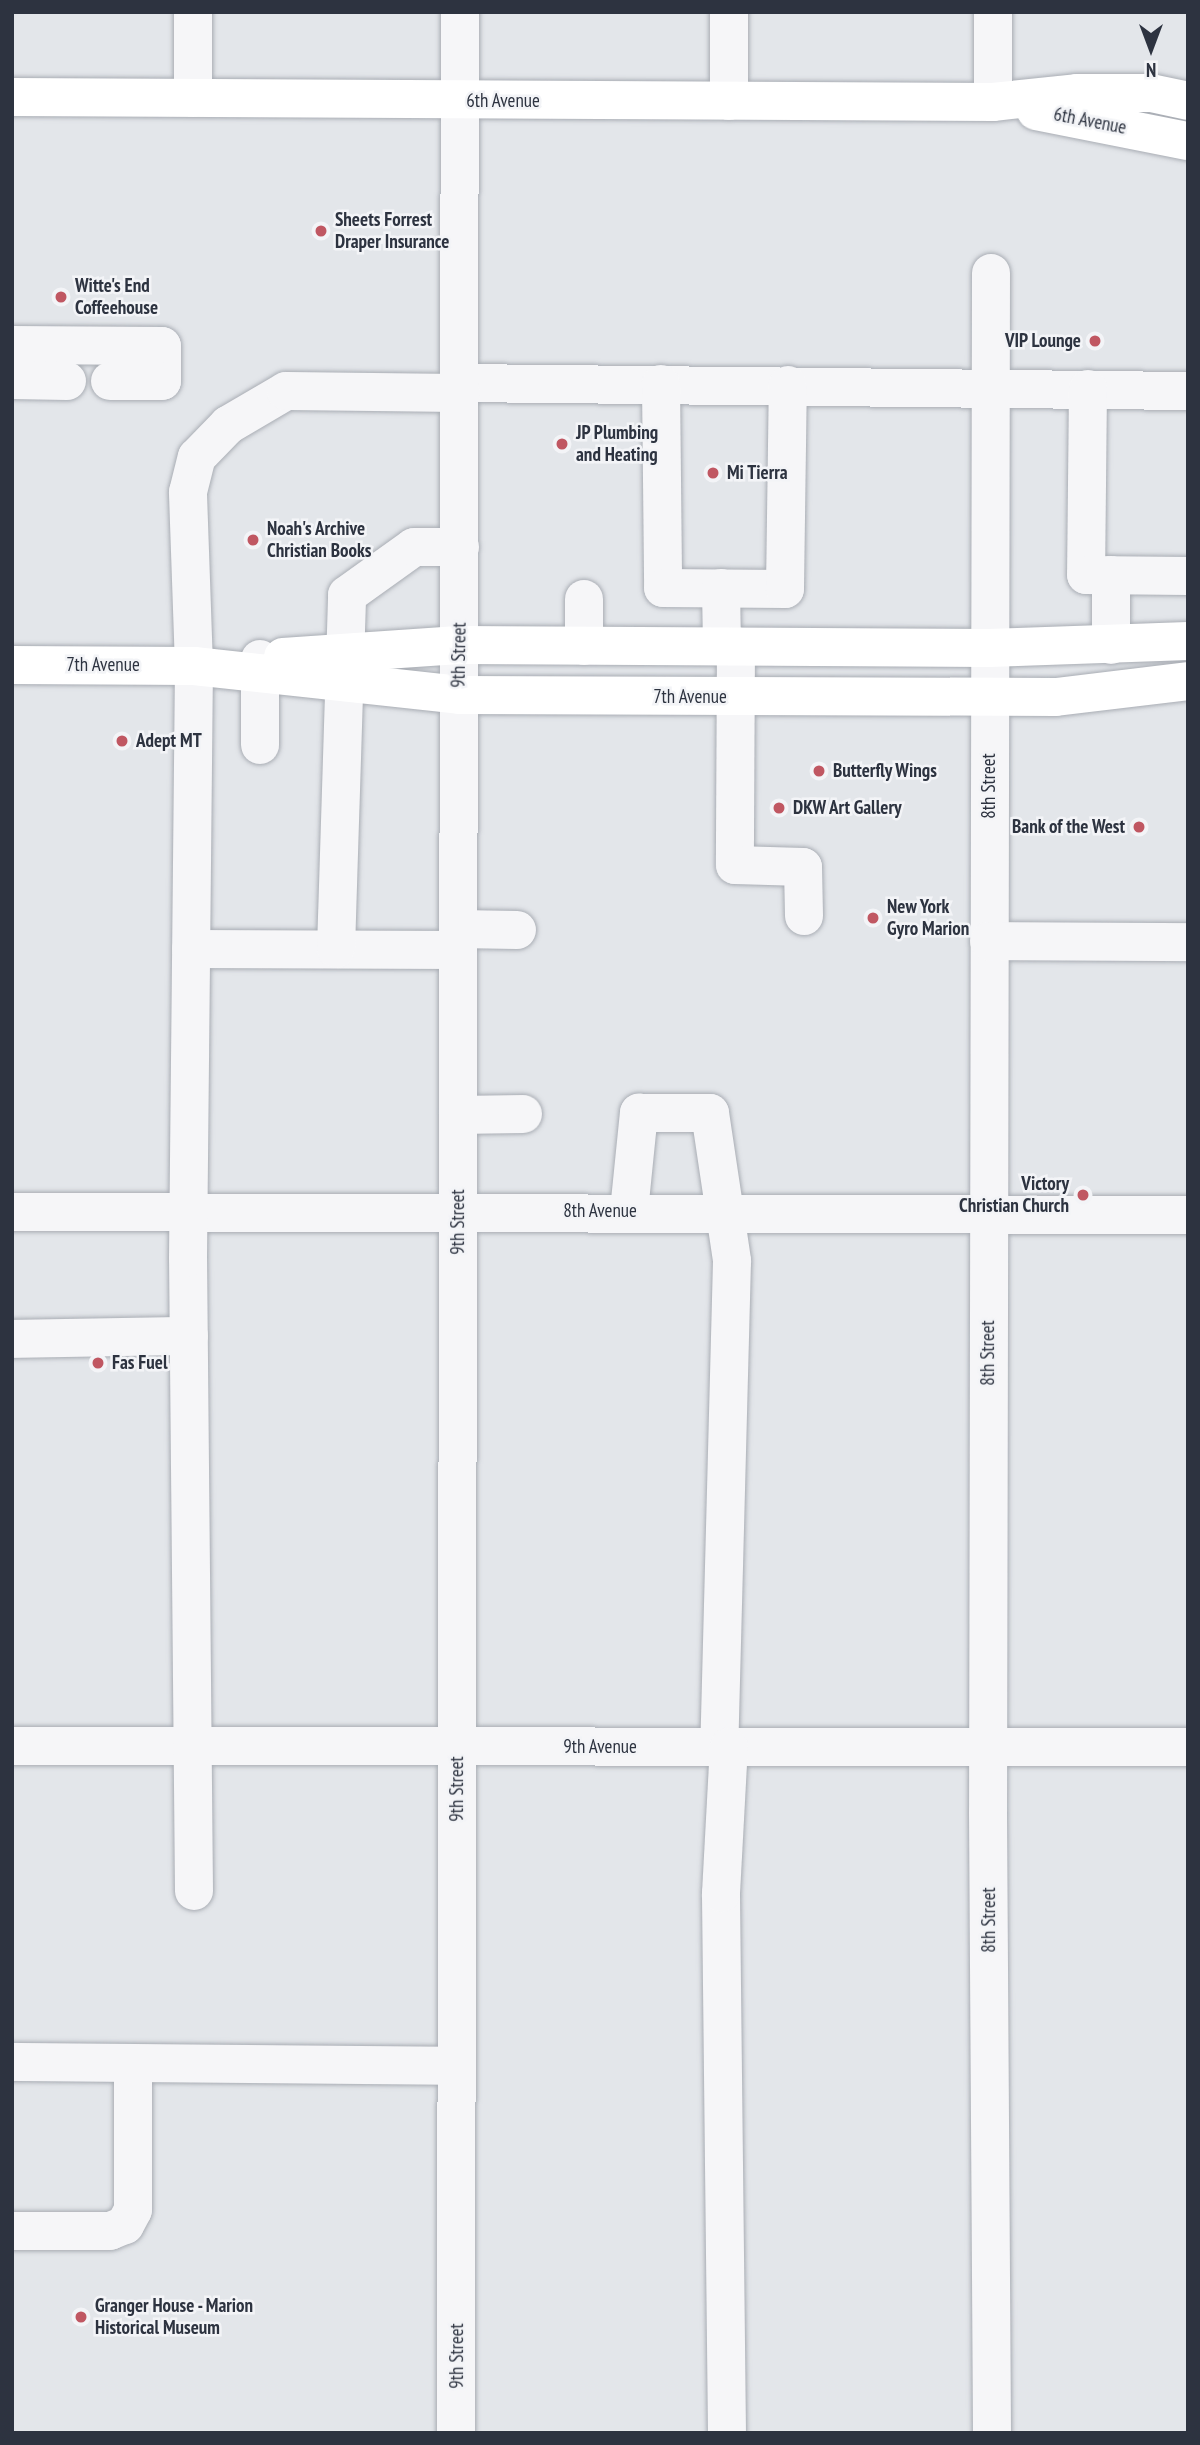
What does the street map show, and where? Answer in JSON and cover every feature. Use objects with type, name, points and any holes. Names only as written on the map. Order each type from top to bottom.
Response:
[{"type":"main road","name":"6th Avenue","points":[[12,97],[993,102],[1077,93],[1151,93],[1188,101]]},
{"type":"main road","name":"6th Avenue","points":[[993,102],[1188,141]]},
{"type":"main road","name":"7th Avenue","points":[[12,665],[342,666],[459,645],[989,648],[1188,641]]},
{"type":"main road","name":"7th Avenue","points":[[342,666],[459,695],[1056,697],[1188,681]]},
{"type":"street","points":[[192,12],[193,98]]},
{"type":"street","name":"9th Street","points":[[456,2433],[460,12]]},
{"type":"street","points":[[729,12],[729,102]]},
{"type":"street","points":[[993,12],[993,102]]},
{"type":"street","name":"8th Street","points":[[991,273],[988,1747],[992,2433]]},
{"type":"street","points":[[12,345],[162,346],[162,381],[110,381]]},
{"type":"street","points":[[12,380],[67,381]]},
{"type":"street","points":[[662,384],[663,588],[785,589],[788,385]]},
{"type":"street","points":[[194,1891],[189,1209],[194,666],[188,492],[197,457],[228,425],[286,391],[662,384],[990,386],[1188,391]]},
{"type":"street","points":[[1088,390],[1086,576],[1188,576]]},
{"type":"street","points":[[336,949],[346,595],[414,547],[460,548]]},
{"type":"street","points":[[1111,576],[1111,645]]},
{"type":"street","points":[[721,588],[736,697],[735,865],[803,867],[804,916]]},
{"type":"street","points":[[584,598],[584,646]]},
{"type":"street","points":[[260,665],[260,745]]},
{"type":"street","points":[[191,949],[336,949],[458,940],[517,930]]},
{"type":"street","points":[[989,941],[1188,942]]},
{"type":"street","points":[[629,1211],[639,1113],[710,1113],[732,1261],[721,1893],[727,2433]]},
{"type":"street","points":[[458,1115],[523,1114]]},
{"type":"street","name":"8th Avenue","points":[[12,1212],[189,1209],[1188,1215]]},
{"type":"street","points":[[12,1339],[189,1336]]},
{"type":"street","name":"9th Avenue","points":[[12,1746],[1188,1747]]},
{"type":"street","points":[[12,2062],[457,2066]]},
{"type":"street","points":[[12,2231],[110,2231],[125,2225],[133,2210],[133,2063]]},
{"type":"place","name":"Sheets Forrest Draper Insurance","points":[[321,231]]},
{"type":"place","name":"Witte's End Coffeehouse","points":[[61,297]]},
{"type":"place","name":"VIP Lounge","points":[[1095,341]]},
{"type":"place","name":"JP Plumbing and Heating","points":[[562,444]]},
{"type":"place","name":"Mi Tierra","points":[[713,473]]},
{"type":"place","name":"Noah's Archive Christian Books","points":[[253,540]]},
{"type":"place","name":"Adept MT","points":[[122,741]]},
{"type":"place","name":"Butterfly Wings","points":[[819,771]]},
{"type":"place","name":"DKW Art Gallery","points":[[779,808]]},
{"type":"place","name":"Bank of the West","points":[[1139,827]]},
{"type":"place","name":"New York Gyro Marion","points":[[873,918]]},
{"type":"place","name":"Victory Christian Church","points":[[1083,1195]]},
{"type":"place","name":"Fas Fuel","points":[[98,1363]]},
{"type":"place","name":"Granger House - Marion Historical Museum","points":[[81,2317]]}]
